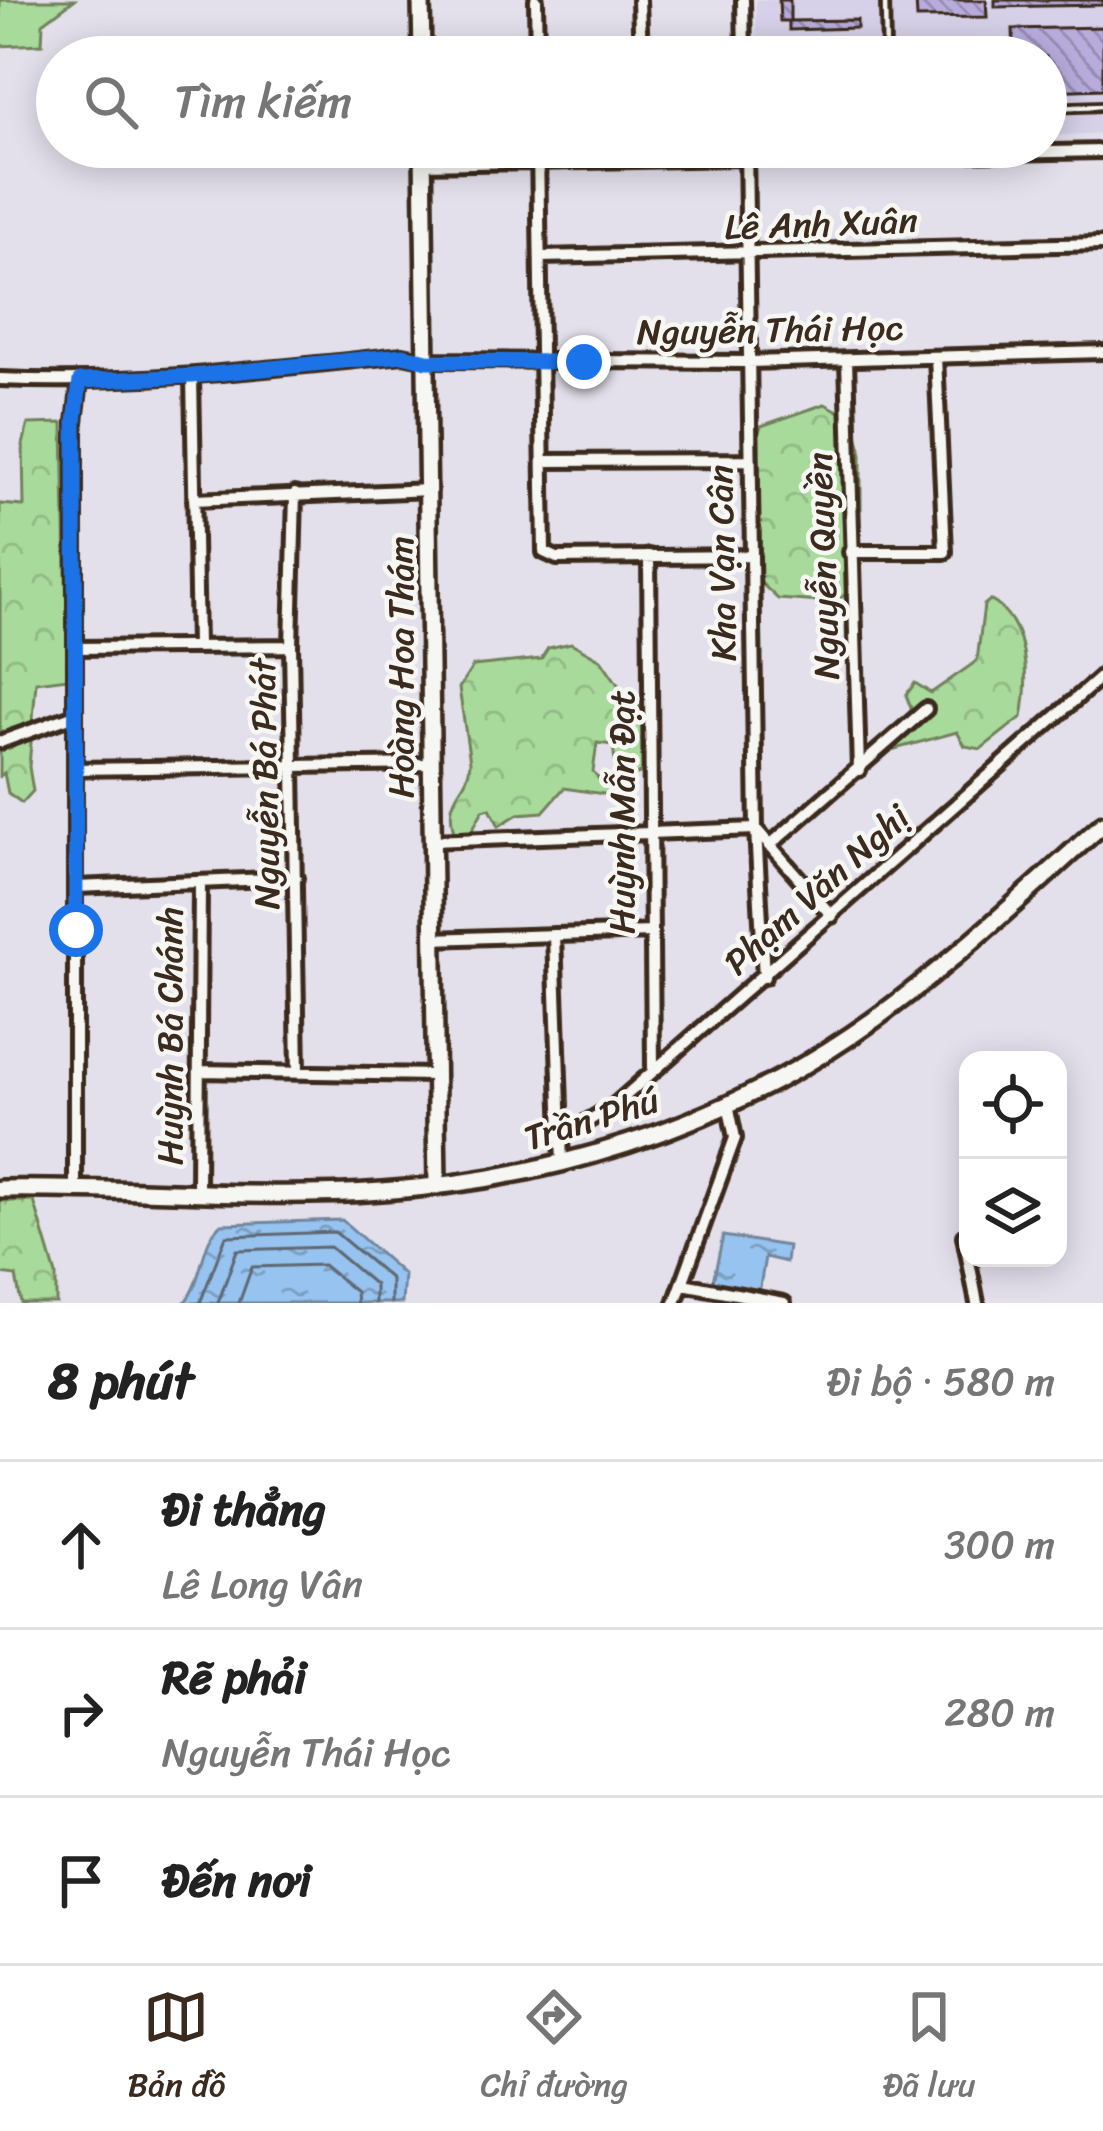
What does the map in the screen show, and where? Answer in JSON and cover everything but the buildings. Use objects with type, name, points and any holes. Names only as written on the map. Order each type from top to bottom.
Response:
[{"type":"main road","points":[[421,0],[422,36]]},
{"type":"main road","name":"Hoàng Hoa Thám","points":[[423,168],[437,1186]]},
{"type":"main road","name":"Trần Phú","points":[[0,1189],[370,1192],[437,1186],[562,1162],[728,1104],[854,1034],[1103,824]]},
{"type":"street","points":[[536,0],[537,36]]},
{"type":"street","points":[[639,0],[640,36]]},
{"type":"street","points":[[743,0],[744,36]]},
{"type":"street","points":[[1067,153],[1103,152]]},
{"type":"street","points":[[538,168],[545,461],[542,545],[549,557],[557,558],[752,556]]},
{"type":"street","name":"Kha Vạn Cân","points":[[747,168],[756,829],[764,977]]},
{"type":"street","name":"Lê Anh Xuân","points":[[541,257],[749,256],[1103,244]]},
{"type":"street","name":"Nguyễn Thái Học","points":[[0,379],[192,376],[403,355],[427,361],[748,362],[1103,352]]},
{"type":"street","points":[[850,552],[945,552],[936,357]]},
{"type":"street","name":"Nguyễn Quyền","points":[[847,359],[859,770]]},
{"type":"street","points":[[192,376],[197,645]]},
{"type":"street","points":[[75,1188],[75,422],[80,381]]},
{"type":"street","points":[[545,461],[749,460]]},
{"type":"street","points":[[194,500],[430,490]]},
{"type":"street","name":"Nguyễn Bá Phát","points":[[295,494],[291,646],[298,1072]]},
{"type":"street","name":"Huỳnh Mẫn Đạt","points":[[649,556],[653,1069]]},
{"type":"street","points":[[76,648],[291,646]]},
{"type":"street","name":"Phạm Văn Nghị","points":[[561,1138],[599,1118],[1103,675]]},
{"type":"street","points":[[769,846],[926,709]]},
{"type":"street","points":[[0,742],[75,716]]},
{"type":"street","points":[[75,769],[430,764]]},
{"type":"street","points":[[430,841],[756,829],[832,916]]},
{"type":"street","points":[[76,887],[296,878]]},
{"type":"street","name":"Huỳnh Bá Chánh","points":[[198,1190],[200,883]]},
{"type":"street","points":[[432,939],[651,932]]},
{"type":"street","points":[[554,935],[562,1162]]},
{"type":"street","points":[[199,1071],[434,1075]]},
{"type":"street","points":[[675,1303],[735,1138],[728,1104]]},
{"type":"street","points":[[969,1267],[976,1303]]},
{"type":"street","points":[[683,1284],[784,1303]]},
{"type":"lane","points":[[884,0],[885,36]]},
{"type":"lane","points":[[1067,107],[1103,106]]},
{"type":"shaded area","points":[[756,0],[1103,0],[1103,133],[1067,135],[1067,36],[756,36]]},
{"type":"green space","points":[[0,0],[74,0],[43,23],[36,44],[0,46]]},
{"type":"green space","points":[[825,404],[852,418],[861,449],[861,509],[843,515],[848,592],[835,603],[778,599],[760,582],[759,432],[761,426]]},
{"type":"green space","points":[[63,423],[68,678],[36,682],[29,767],[33,791],[22,803],[8,793],[4,773],[0,776],[0,504],[24,506],[23,445],[28,424]]},
{"type":"green space","points":[[990,600],[1003,610],[1019,637],[1025,669],[1022,717],[981,749],[965,746],[957,732],[895,749],[888,737],[912,711],[906,695],[915,683],[931,693],[977,661],[984,605]]},
{"type":"green space","points":[[571,643],[601,660],[626,696],[643,710],[643,770],[637,775],[616,770],[613,745],[597,743],[593,772],[599,779],[627,783],[624,797],[564,788],[543,812],[518,814],[499,826],[490,808],[483,810],[465,843],[458,845],[451,814],[470,762],[459,688],[473,666],[541,659],[548,648]]},
{"type":"green space","points":[[0,1201],[34,1201],[56,1275],[56,1303],[21,1303],[16,1276],[0,1274]]},
{"type":"water","points":[[342,1220],[404,1275],[402,1303],[184,1303],[209,1241],[221,1224]]},
{"type":"water","points":[[723,1236],[788,1246],[786,1262],[765,1257],[758,1299],[711,1290]]},
{"type":"route","points":[[76,930],[75,422],[80,381],[192,376],[403,355],[427,361],[584,362]]}]
